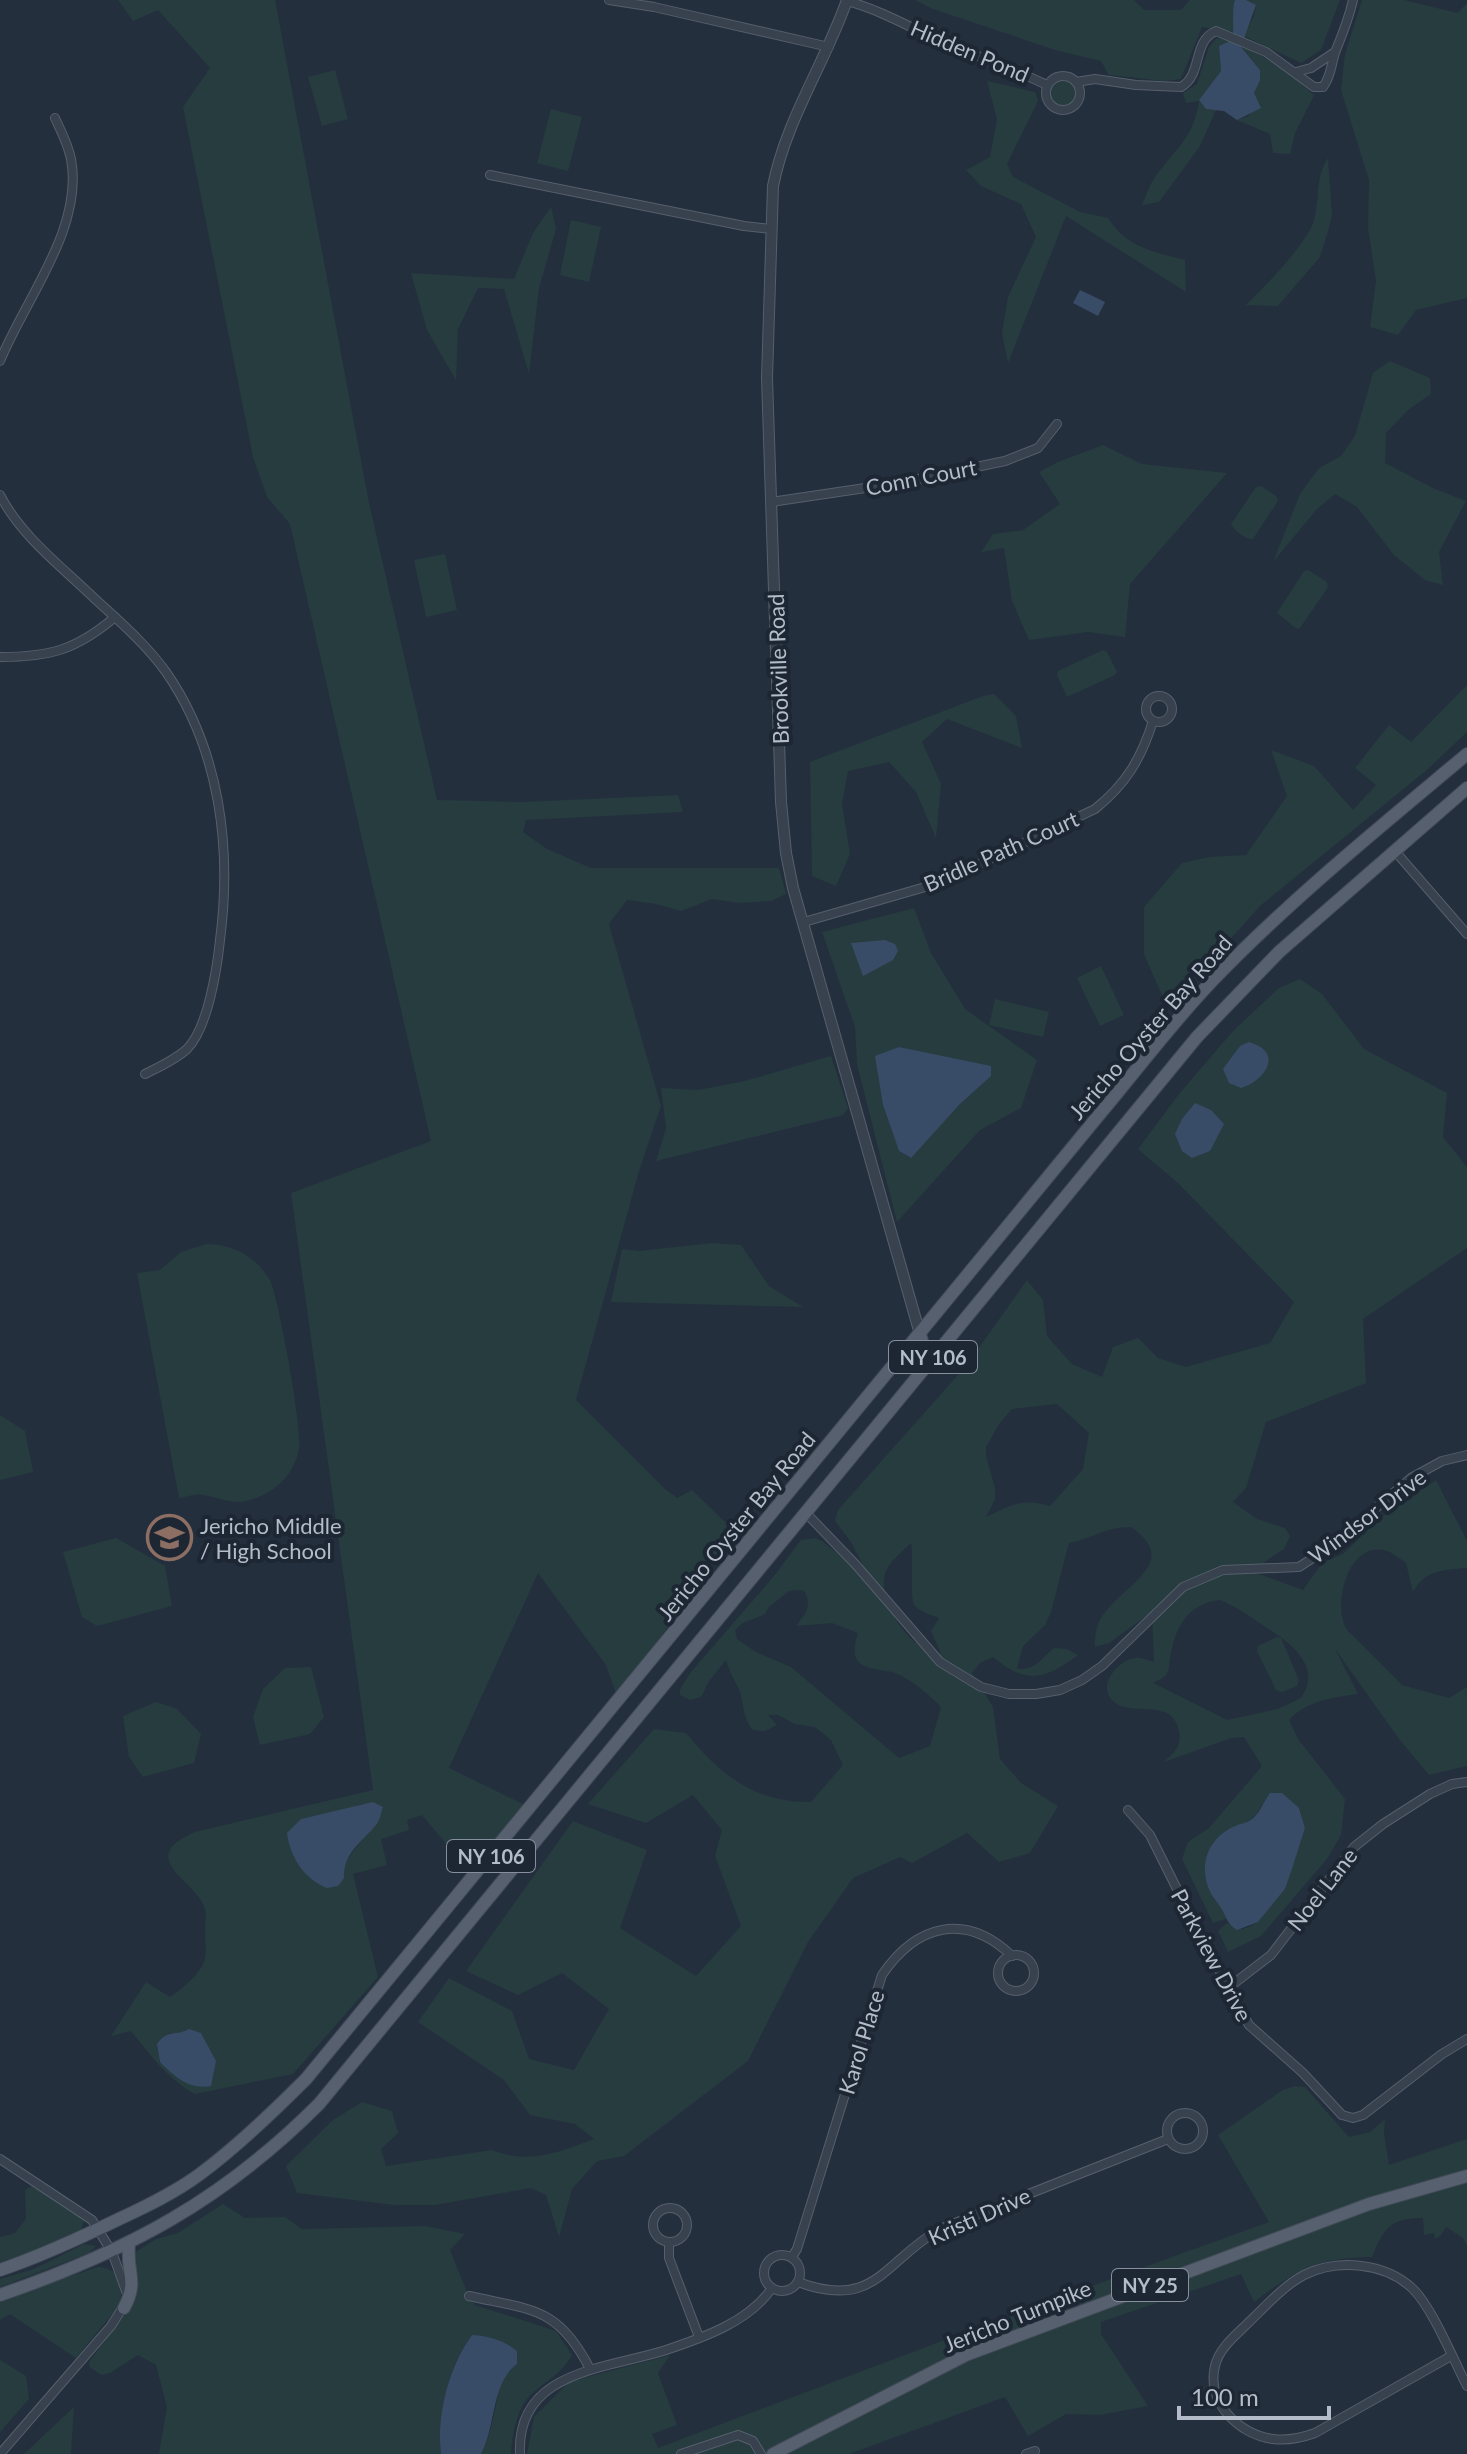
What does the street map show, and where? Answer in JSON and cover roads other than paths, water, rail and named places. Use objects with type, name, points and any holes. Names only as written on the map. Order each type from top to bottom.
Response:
[{"type":"main road","name":"Jericho Oyster Bay Road","points":[[0,2270],[55,2250],[99,2229],[199,2175],[274,2111],[306,2079],[1094,1121],[1217,976],[1340,862],[1467,754]]},
{"type":"main road","name":"Jericho Oyster Bay Road","points":[[0,2295],[65,2273],[112,2252],[201,2203],[263,2158],[319,2104],[1197,1037],[1279,952],[1467,788]]},
{"type":"main road","points":[[1217,976],[1236,994]]},
{"type":"main road","points":[[875,1427],[881,1411],[923,1359],[925,1352],[920,1334]]},
{"type":"main road","points":[[609,1712],[629,1728]]},
{"type":"main road","points":[[382,1989],[402,2005]]},
{"type":"main road","name":"Jericho Turnpike","points":[[773,2454],[966,2355],[1369,2204],[1467,2176]]},
{"type":"main road","points":[[124,2308],[134,2286],[128,2260],[129,2244]]},
{"type":"street","points":[[609,0],[654,7],[829,47]]},
{"type":"street","name":"Brookville Road","points":[[847,0],[777,164],[771,229],[767,378],[781,802],[786,853],[804,922],[920,1334]]},
{"type":"street","name":"Hidden Pond","points":[[847,0],[876,9],[939,40],[1047,85]]},
{"type":"street","name":"Hidden Pond","points":[[1047,85],[1061,76],[1076,82],[1095,79],[1181,87],[1193,76],[1208,34],[1216,31],[1266,52],[1314,87],[1323,87],[1330,78],[1335,52],[1344,35],[1353,0]]},
{"type":"street","points":[[1296,72],[1311,68],[1335,52]]},
{"type":"street","name":"Hidden Pond","points":[[1047,85],[1048,102],[1062,110],[1077,103],[1080,92],[1076,82]]},
{"type":"street","points":[[0,361],[56,247],[71,204],[71,157],[55,118]]},
{"type":"street","points":[[490,175],[771,229]]},
{"type":"street","name":"Conn Court","points":[[771,502],[899,483],[1005,461],[1038,448],[1057,424]]},
{"type":"street","points":[[0,495],[28,535],[138,639],[164,670],[193,722],[217,794],[225,870],[218,960],[196,1037],[183,1053],[145,1074]]},
{"type":"street","points":[[0,657],[61,652],[93,636],[115,617]]},
{"type":"street","name":"Bridle Path Court","points":[[804,922],[939,883],[1095,809],[1131,774],[1144,750],[1153,721]]},
{"type":"street","points":[[1394,850],[1467,934]]},
{"type":"street","name":"Windsor Drive","points":[[806,1513],[856,1565],[940,1662],[981,1687],[1009,1694],[1036,1694],[1060,1690],[1102,1666],[1190,1583],[1223,1570],[1299,1567],[1334,1544],[1411,1478],[1442,1461],[1467,1455]]},
{"type":"street","name":"Noel Lane","points":[[1228,1988],[1271,1955],[1354,1847],[1430,1794],[1452,1784],[1467,1782]]},
{"type":"street","name":"Parkview Drive","points":[[1128,1810],[1150,1835],[1244,2018],[1259,2037],[1303,2073],[1342,2115],[1353,2118],[1372,2110],[1442,2054],[1467,2039]]},
{"type":"street","name":"Karol Place","points":[[792,2257],[882,1975],[894,1957],[914,1939],[940,1929],[965,1929],[983,1934],[1012,1956],[1027,1959],[1033,1968],[1030,1985],[1020,1991],[1003,1987],[998,1976],[1002,1961],[1012,1956]]},
{"type":"street","name":"Kristi Drive","points":[[1189,2113],[1201,2123],[1203,2134],[1194,2148],[1176,2148],[1168,2139],[1167,2127],[1179,2114],[1189,2113]]},
{"type":"street","name":"Kristi Drive","points":[[798,2282],[829,2291],[858,2288],[883,2275],[925,2237],[940,2229],[1168,2139]]},
{"type":"street","points":[[0,2159],[83,2211],[99,2229],[126,2286],[124,2308],[0,2454]]},
{"type":"street","points":[[671,2208],[685,2215],[688,2226],[680,2240],[669,2243],[658,2238],[653,2227],[655,2216],[671,2208]]},
{"type":"street","points":[[669,2243],[669,2258],[699,2337]]},
{"type":"street","points":[[776,2255],[792,2257],[800,2271],[798,2282],[783,2291],[772,2288],[764,2279],[764,2266],[776,2255]]},
{"type":"street","points":[[1451,2356],[1315,2433],[1293,2440],[1257,2435],[1235,2423],[1220,2404],[1214,2387],[1215,2366],[1227,2344],[1303,2276],[1338,2266],[1374,2268],[1394,2274],[1414,2290],[1425,2305],[1467,2386]]},
{"type":"street","points":[[520,2454],[521,2427],[540,2396],[555,2384],[590,2369],[665,2350],[699,2337],[735,2321],[772,2288]]},
{"type":"street","points":[[469,2296],[522,2308],[552,2319],[577,2343],[590,2369]]},
{"type":"street","points":[[681,2454],[738,2435],[753,2441],[761,2454]]},
{"type":"water","points":[[1235,0],[1246,0],[1256,5],[1241,47],[1260,70],[1260,80],[1254,93],[1261,108],[1237,120],[1224,111],[1206,109],[1199,100],[1221,71],[1219,46],[1232,40]]},
{"type":"water","points":[[1080,290],[1105,302],[1098,316],[1073,303]]},
{"type":"water","points":[[885,940],[895,944],[898,951],[893,960],[863,976],[851,943]]},
{"type":"water","points":[[1249,1042],[1266,1052],[1268,1066],[1258,1079],[1241,1088],[1229,1083],[1223,1069],[1240,1046]]},
{"type":"water","points":[[899,1047],[991,1066],[991,1076],[959,1105],[911,1158],[899,1151],[883,1105],[875,1056]]},
{"type":"water","points":[[1195,1103],[1211,1110],[1224,1124],[1210,1151],[1192,1158],[1182,1151],[1175,1134]]},
{"type":"water","points":[[1270,1793],[1282,1793],[1299,1808],[1305,1828],[1285,1889],[1258,1922],[1237,1930],[1228,1922],[1207,1884],[1206,1861],[1215,1841],[1235,1826],[1252,1819]]},
{"type":"water","points":[[373,1802],[383,1807],[379,1819],[350,1855],[344,1878],[338,1886],[327,1888],[311,1879],[295,1859],[287,1833],[301,1819]]},
{"type":"water","points":[[189,2029],[201,2033],[216,2061],[211,2086],[189,2084],[160,2062],[157,2044],[161,2039]]},
{"type":"water","points":[[472,2335],[496,2339],[512,2347],[517,2351],[517,2364],[509,2372],[498,2394],[481,2454],[441,2454],[440,2424],[446,2392],[457,2361]]},
{"type":"place","name":"Jericho Middle / High School","points":[[169,1538]]}]
